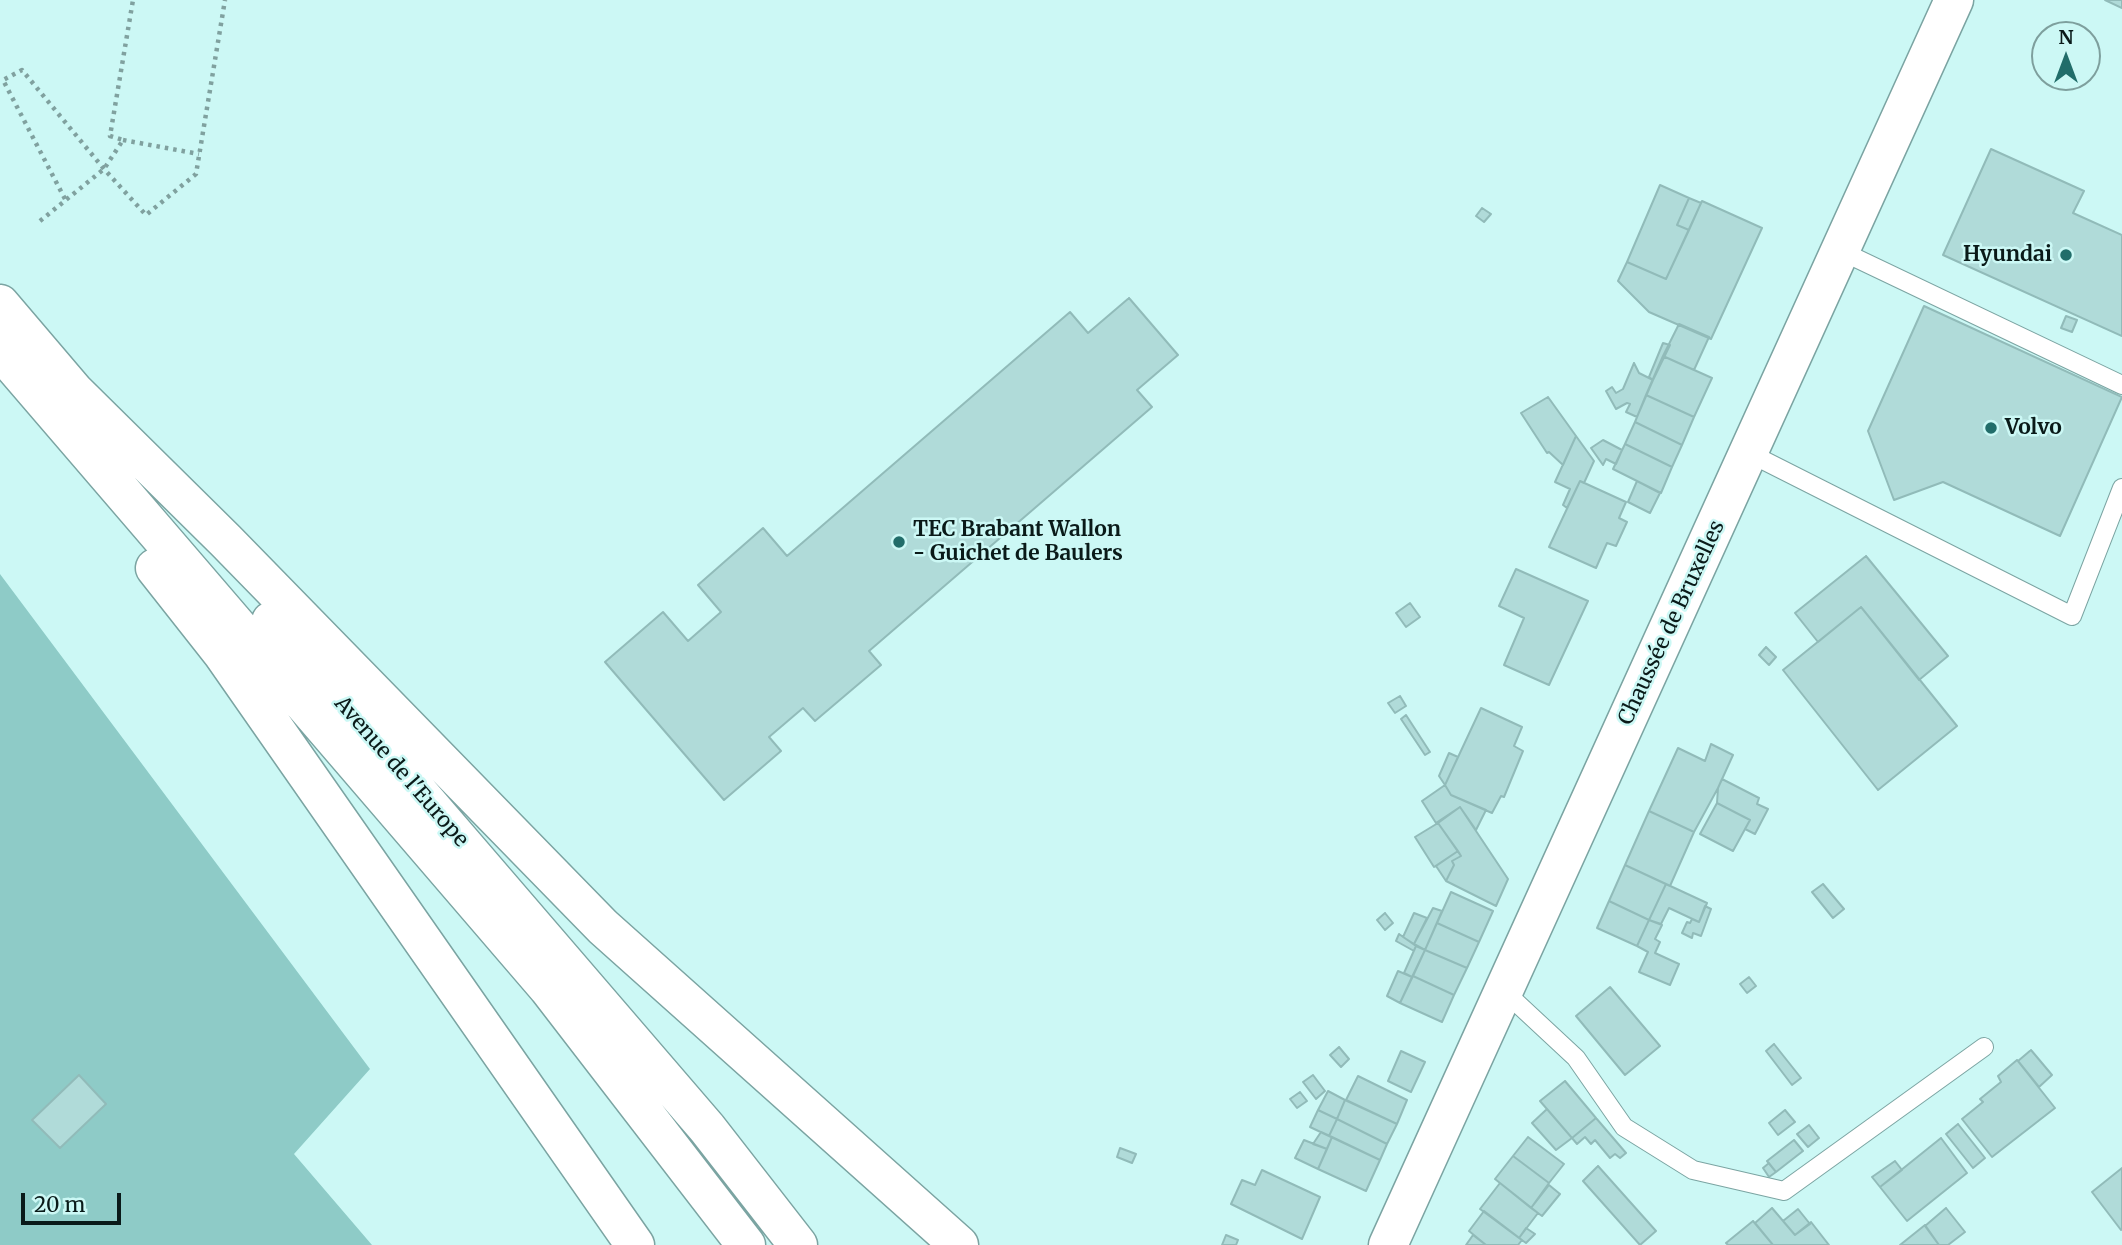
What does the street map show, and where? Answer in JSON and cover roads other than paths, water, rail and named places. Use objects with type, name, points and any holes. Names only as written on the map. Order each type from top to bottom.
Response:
[{"type":"main road","name":"Chaussée de Bruxelles","points":[[1388,1245],[1954,0]]},
{"type":"main road","name":"Avenue de l'Europe","points":[[0,303],[707,1128],[798,1245]]},
{"type":"main road","name":"Avenue de l'Europe","points":[[0,350],[548,988],[746,1245]]},
{"type":"main road","points":[[0,371],[222,653],[635,1245]]},
{"type":"main road","points":[[71,388],[226,541],[603,927],[959,1245]]},
{"type":"lane","points":[[1841,251],[2122,386]]},
{"type":"lane","points":[[1749,453],[2072,616],[2122,488]]},
{"type":"lane","points":[[1504,991],[1576,1058],[1624,1126],[1693,1170],[1784,1191],[1984,1047]]},
{"type":"place","name":"Hyundai","points":[[2066,255]]},
{"type":"place","name":"Volvo","points":[[1991,428]]},
{"type":"place","name":"TEC Brabant Wallon - Guichet de Baulers","points":[[899,542]]}]
